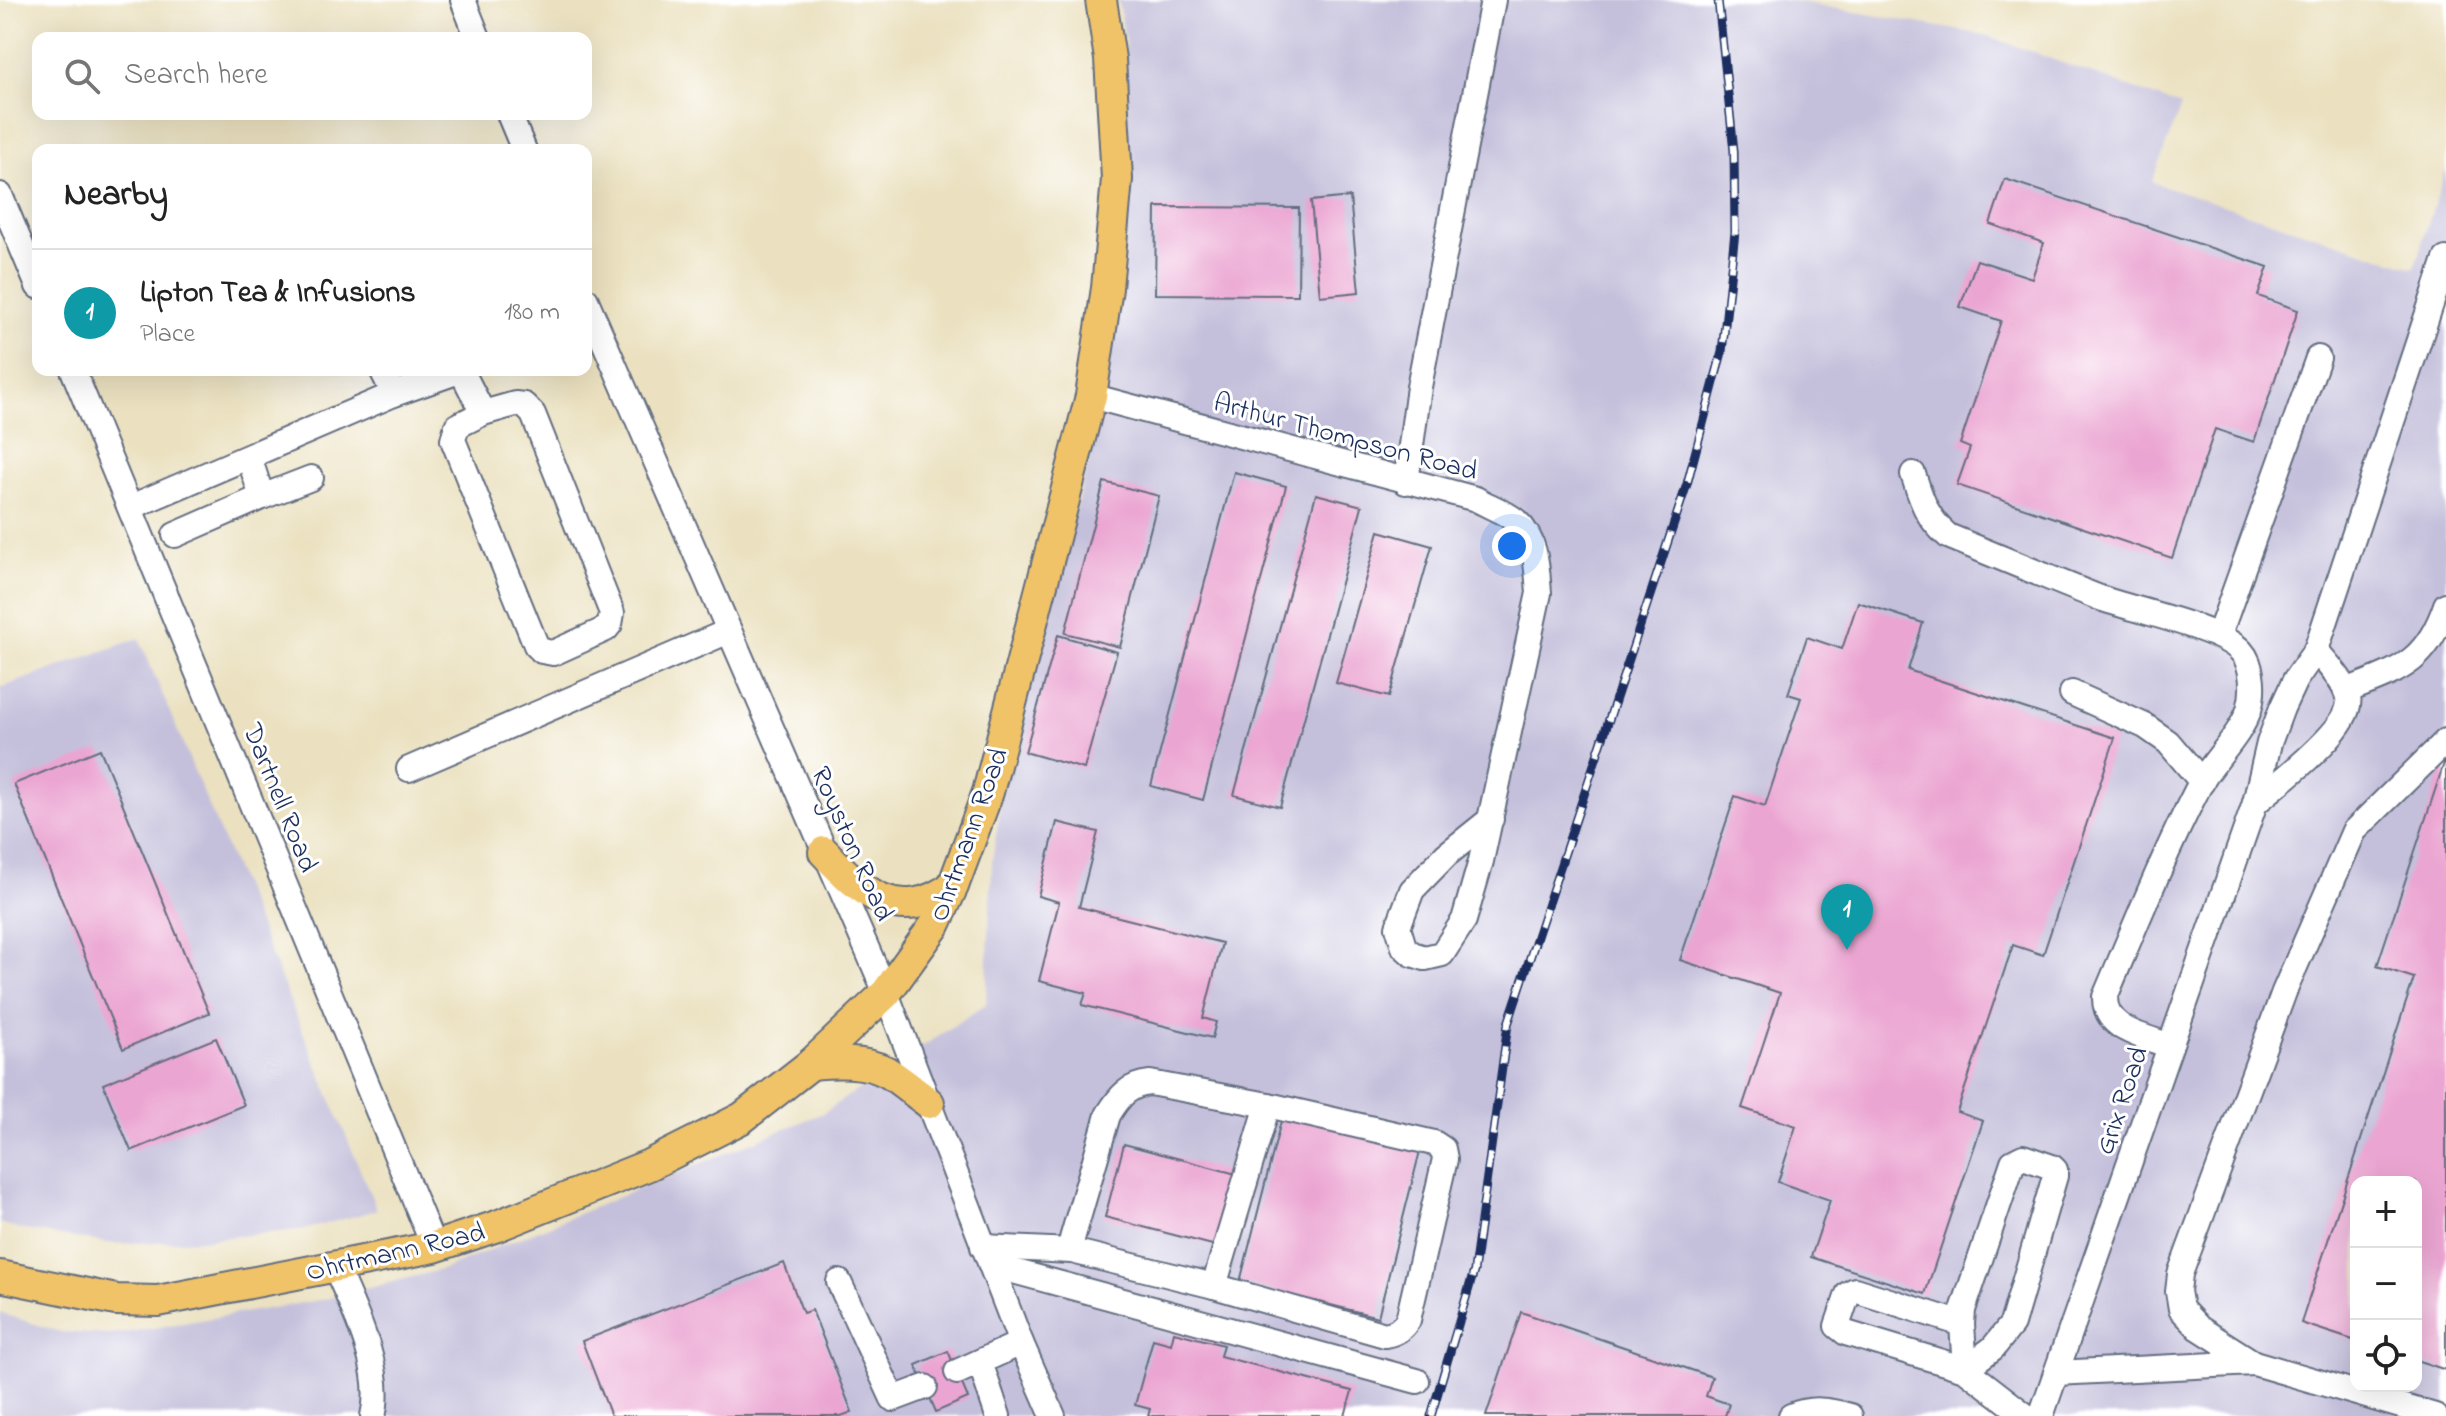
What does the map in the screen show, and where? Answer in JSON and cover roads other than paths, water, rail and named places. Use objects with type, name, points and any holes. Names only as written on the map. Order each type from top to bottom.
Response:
[{"type":"main road","name":"Ohrtmann Road","points":[[2,1276],[116,1300],[158,1301],[434,1247],[497,1226],[649,1165],[742,1118],[811,1064],[886,993],[935,925],[988,792],[1091,396],[1107,288],[1117,179],[1110,59],[1101,0]]},
{"type":"main road","points":[[824,852],[867,893],[894,903],[921,903],[937,898],[953,886]]},
{"type":"main road","points":[[811,1064],[835,1062],[870,1066],[886,1072],[929,1103]]},
{"type":"street","points":[[463,0],[476,32]]},
{"type":"street","points":[[1406,482],[1419,387],[1493,0]]},
{"type":"street","points":[[512,120],[522,144]]},
{"type":"street","points":[[0,195],[32,272]]},
{"type":"street","name":"Grix Road","points":[[2041,1416],[2255,803],[2269,743],[2295,680],[2316,650],[2446,259]]},
{"type":"street","name":"Royston Road","points":[[592,319],[886,993],[1021,1343],[1053,1416]]},
{"type":"street","points":[[2219,635],[2318,358]]},
{"type":"street","name":"Dartnell Road","points":[[76,376],[434,1247]]},
{"type":"street","points":[[385,376],[394,394]]},
{"type":"street","points":[[131,507],[394,394],[444,376]]},
{"type":"street","points":[[464,376],[483,413]]},
{"type":"street","name":"Arthur Thompson Road","points":[[1091,396],[1476,499],[1516,521],[1527,536],[1537,560],[1539,593],[1491,819],[1464,920],[1442,954],[1425,958],[1412,954],[1404,947],[1398,927],[1412,890],[1446,855],[1491,819]]},
{"type":"street","points":[[515,404],[529,408],[612,613],[606,629],[553,653],[542,651],[536,645],[454,446],[457,426],[483,413],[515,404]]},
{"type":"street","points":[[249,457],[262,497]]},
{"type":"street","points":[[1913,474],[1933,524],[1948,536],[2100,598],[2219,635],[2242,652],[2250,668],[2253,690],[2249,709],[2202,782],[2171,844],[2105,997],[2108,1016],[2118,1026],[2170,1046]]},
{"type":"street","points":[[175,535],[311,478]]},
{"type":"street","points":[[2346,691],[2399,670],[2410,662],[2421,652],[2441,620],[2446,605]]},
{"type":"street","points":[[409,769],[729,631]]},
{"type":"street","points":[[2255,803],[2310,757],[2346,716],[2349,706],[2346,691],[2316,650]]},
{"type":"street","points":[[2072,693],[2145,726],[2168,742],[2202,782]]},
{"type":"street","points":[[2435,1416],[2254,1363],[2199,1328],[2181,1309],[2178,1291],[2180,1274],[2284,992],[2354,831],[2446,741]]},
{"type":"street","points":[[987,1256],[1072,1251],[1214,1286],[1385,1335],[1396,1333],[1408,1320],[1445,1159],[1443,1149],[1434,1143],[1268,1105],[1150,1083],[1130,1087],[1108,1115],[1072,1239],[1072,1251]]},
{"type":"street","points":[[1214,1286],[1268,1105]]},
{"type":"street","points":[[2023,1157],[2052,1167],[2055,1176],[2012,1324],[1993,1348],[1965,1369],[1963,1310],[2013,1162],[2023,1157]]},
{"type":"street","points":[[987,1256],[1417,1381]]},
{"type":"street","points":[[335,1266],[375,1371],[373,1416]]},
{"type":"street","points":[[839,1282],[893,1408],[925,1387]]},
{"type":"street","points":[[1962,1324],[1852,1290],[1837,1326],[1846,1333],[1965,1369],[2026,1416]]},
{"type":"street","points":[[998,1416],[968,1367],[1021,1343]]},
{"type":"street","points":[[2056,1373],[2254,1363]]},
{"type":"street","points":[[1791,1416],[1805,1410],[1830,1410],[1850,1416]]},
{"type":"railway","points":[[1431,1416],[1474,1271],[1508,1024],[1687,484],[1722,352],[1735,232],[1734,151],[1718,0]]},
{"type":"place","name":"Lipton Tea & Infusions","points":[[1847,950]]}]
